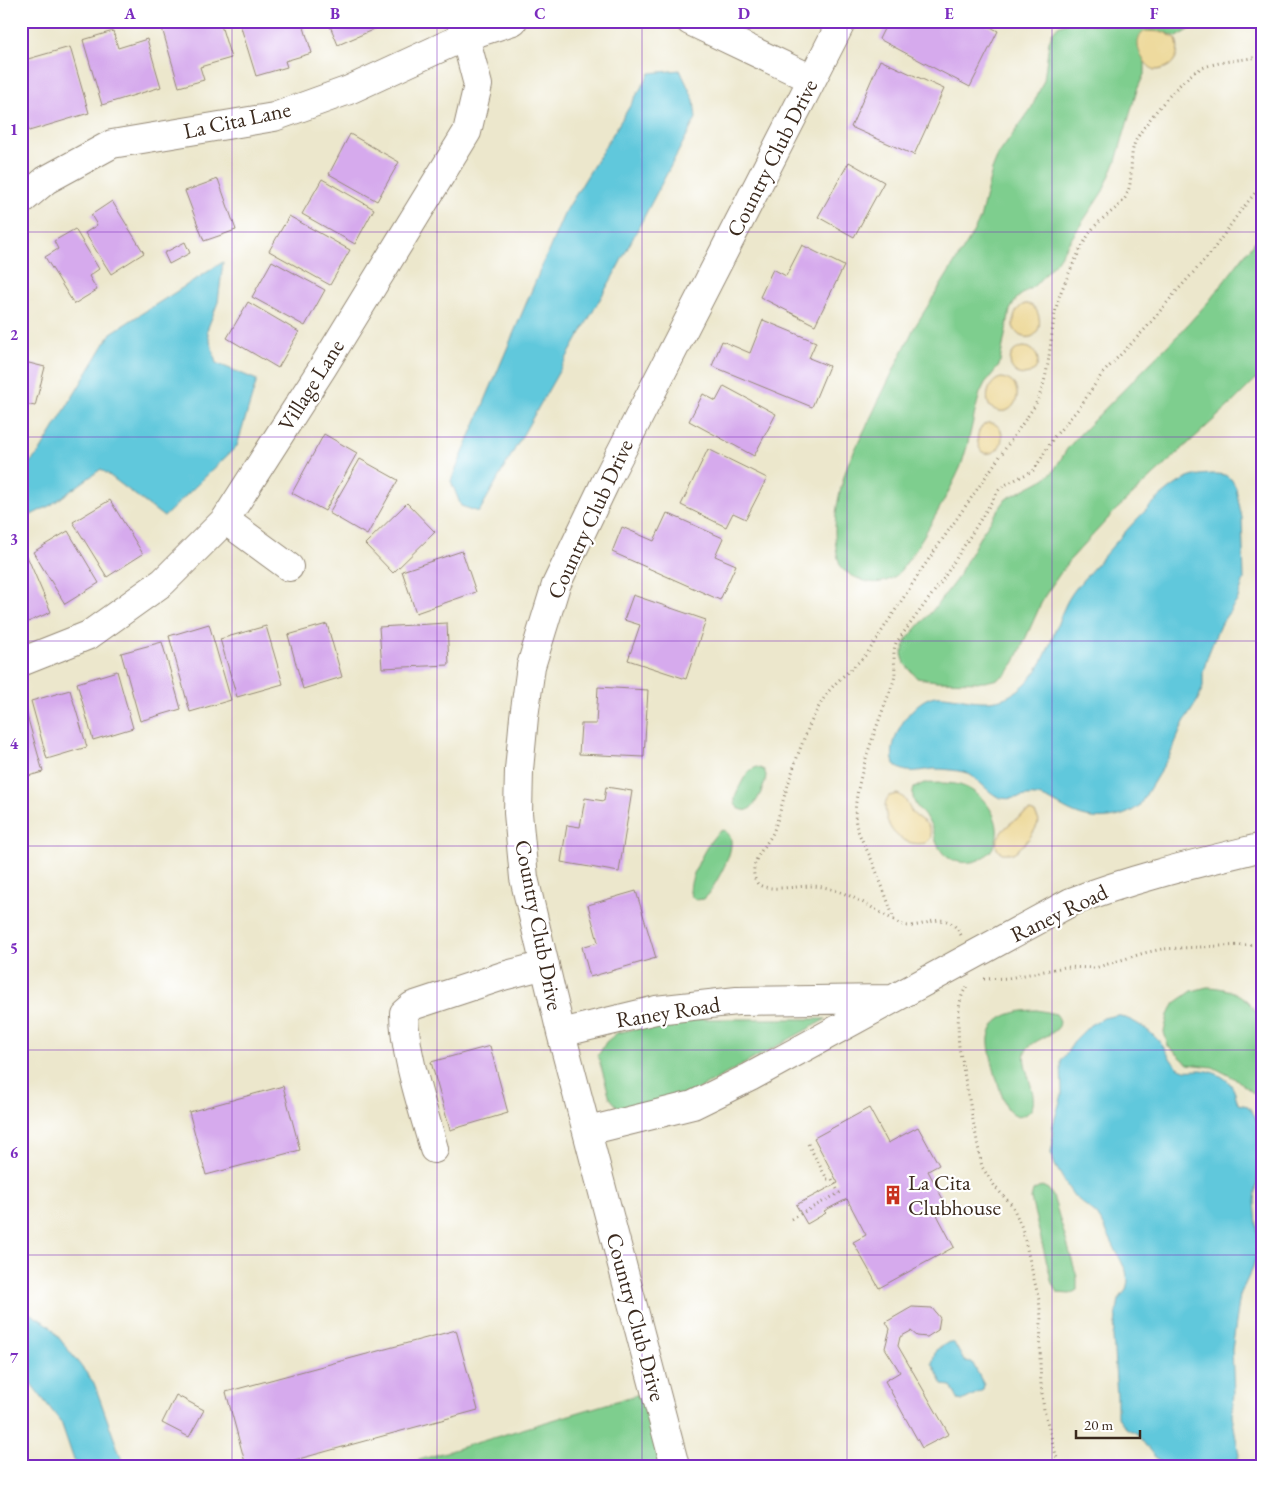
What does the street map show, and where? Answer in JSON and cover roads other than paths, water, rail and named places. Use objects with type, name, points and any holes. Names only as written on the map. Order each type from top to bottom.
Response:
[{"type":"street","name":"La Cita Lane","points":[[21,201],[46,180],[112,144],[274,117],[349,90],[462,29],[513,21]]},
{"type":"street","points":[[690,21],[812,79]]},
{"type":"street","name":"Country Club Drive","points":[[675,1466],[561,1033],[524,878],[518,813],[519,770],[531,666],[556,585],[605,483],[842,21]]},
{"type":"street","name":"Village Lane","points":[[21,662],[89,635],[163,582],[225,520],[324,366],[467,132],[478,85],[462,29]]},
{"type":"street","points":[[225,520],[289,567]]},
{"type":"street","name":"Raney Road","points":[[588,1131],[693,1105],[896,999],[1071,902],[1172,869],[1263,847]]},
{"type":"street","points":[[434,1148],[414,1073],[404,1025],[404,1013],[412,1006],[503,976],[545,965]]},
{"type":"street","name":"Raney Road","points":[[561,1033],[656,1010],[674,1008],[737,1002],[896,999]]},
{"type":"water","points":[[680,70],[694,100],[696,118],[612,278],[479,512],[461,506],[451,481],[564,214],[650,73]]},
{"type":"water","points":[[223,262],[218,302],[207,330],[216,363],[257,380],[237,446],[164,517],[101,469],[51,505],[21,520],[21,471],[39,453],[111,333]]},
{"type":"water","points":[[1198,475],[1225,475],[1232,480],[1236,488],[1242,518],[1244,579],[1237,601],[1220,625],[1208,655],[1203,672],[1203,686],[1198,700],[1184,722],[1170,755],[1139,806],[1116,817],[1090,818],[1074,813],[1041,797],[1031,796],[1008,799],[998,797],[972,776],[964,772],[938,769],[908,771],[894,764],[892,755],[897,733],[909,713],[917,705],[935,696],[979,701],[997,700],[1014,693],[1022,687],[1037,671],[1042,662],[1072,593],[1125,532],[1158,499],[1180,482]]},
{"type":"water","points":[[1118,1015],[1148,1030],[1162,1045],[1173,1062],[1181,1069],[1201,1070],[1218,1074],[1225,1079],[1234,1089],[1238,1104],[1248,1106],[1255,1116],[1263,1138],[1263,1153],[1259,1161],[1255,1202],[1258,1235],[1257,1253],[1253,1267],[1240,1295],[1232,1350],[1234,1393],[1232,1415],[1239,1455],[1236,1463],[1232,1466],[1167,1466],[1154,1456],[1136,1433],[1126,1428],[1117,1416],[1113,1337],[1119,1299],[1126,1290],[1128,1281],[1126,1271],[1104,1226],[1097,1215],[1074,1196],[1055,1165],[1051,1153],[1053,1142],[1052,1128],[1062,1095],[1061,1061],[1076,1039],[1090,1025],[1103,1018]]},
{"type":"water","points":[[21,1308],[49,1325],[94,1383],[124,1466],[76,1466],[61,1422],[21,1371]]},
{"type":"water","points":[[949,1342],[954,1343],[964,1361],[972,1362],[984,1385],[983,1390],[962,1401],[959,1400],[951,1386],[943,1385],[932,1363],[936,1350]]},
{"type":"place","name":"La Cita Clubhouse","points":[[893,1195]]}]
